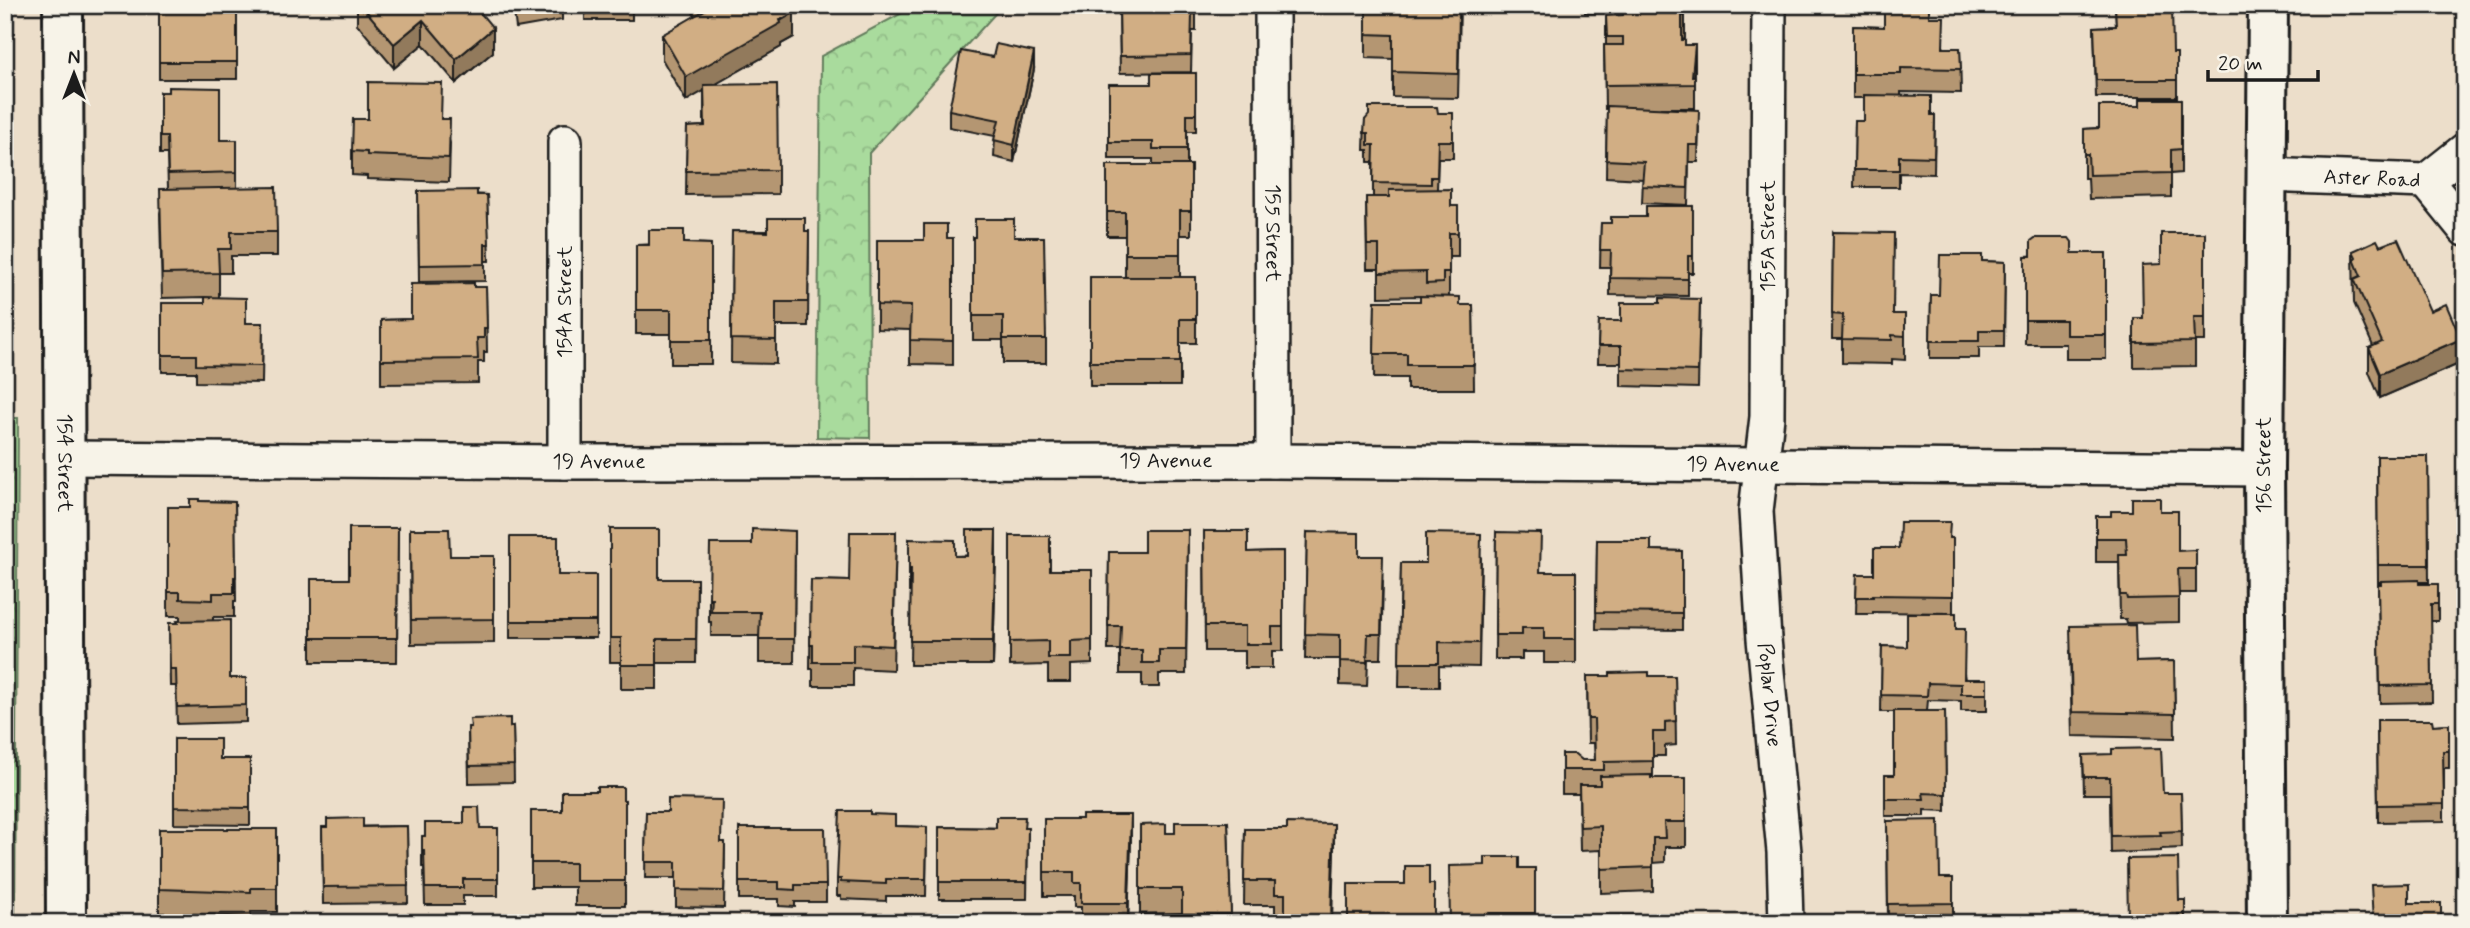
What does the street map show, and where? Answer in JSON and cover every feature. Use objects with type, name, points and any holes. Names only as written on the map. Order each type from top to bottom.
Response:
[{"type":"street","name":"154 Street","points":[[63,5],[66,923]]},
{"type":"street","name":"155 Street","points":[[1272,5],[1273,461]]},
{"type":"street","name":"155A Street","points":[[1762,466],[1767,416],[1769,5]]},
{"type":"street","name":"156 Street","points":[[2267,923],[2264,469],[2268,5]]},
{"type":"street","name":"154A Street","points":[[565,141],[565,462]]},
{"type":"street","name":"Aster Road","points":[[2267,174],[2426,181],[2465,150]]},
{"type":"street","points":[[2426,181],[2465,229]]},
{"type":"street","name":"19 Avenue","points":[[65,458],[565,462],[1273,461],[2264,469]]},
{"type":"street","name":"Poplar Drive","points":[[1762,466],[1756,510],[1764,639],[1784,852],[1786,923]]},
{"type":"green space","points":[[917,5],[1003,5],[869,153],[870,438],[817,437],[821,56]]},
{"type":"green space","points":[[5,418],[18,418],[15,923],[5,923]]},
{"type":"building","points":[[159,5],[224,5],[224,13],[237,13],[237,62],[159,62]]},
{"type":"building","points":[[361,5],[474,5],[493,28],[456,59],[423,20],[394,44]]},
{"type":"building","points":[[702,5],[789,5],[794,13],[686,77],[662,35],[705,10]]},
{"type":"building","points":[[1119,5],[1196,5],[1196,14],[1192,14],[1191,55],[1120,56]]},
{"type":"building","points":[[1366,5],[1459,5],[1458,74],[1393,72],[1393,35],[1366,34]]},
{"type":"building","points":[[1884,5],[1929,5],[1929,17],[1944,17],[1943,48],[1960,48],[1961,69],[1901,68],[1901,74],[1853,74],[1853,26],[1884,27]]},
{"type":"building","points":[[2115,5],[2172,5],[2173,53],[2177,53],[2177,80],[2096,80],[2094,27],[2116,26]]},
{"type":"building","points":[[1685,6],[1685,15],[1682,16],[1682,40],[1685,40],[1685,45],[1695,45],[1692,76],[1695,76],[1695,84],[1605,85],[1604,45],[1623,45],[1623,37],[1607,37],[1606,16],[1623,15],[1623,7]]},
{"type":"building","points":[[996,44],[1034,52],[1014,145],[994,140],[999,120],[949,110],[961,51],[993,57]]},
{"type":"building","points":[[1151,73],[1196,73],[1196,114],[1187,114],[1187,149],[1153,149],[1153,142],[1109,142],[1109,84],[1151,84]]},
{"type":"building","points":[[368,82],[442,83],[441,119],[450,119],[449,158],[367,155],[367,152],[352,151],[353,119],[368,119]]},
{"type":"building","points":[[777,84],[778,170],[686,171],[687,127],[705,126],[704,85]]},
{"type":"building","points":[[168,87],[220,88],[220,140],[237,140],[237,172],[168,174],[167,137],[160,137],[160,92],[168,92]]},
{"type":"building","points":[[1864,95],[1931,96],[1931,115],[1935,115],[1934,157],[1899,156],[1899,170],[1854,170],[1855,121],[1864,121]]},
{"type":"building","points":[[2140,99],[2181,99],[2181,149],[2171,150],[2171,173],[2089,175],[2088,154],[2084,154],[2084,129],[2099,128],[2099,106],[2140,106]]},
{"type":"building","points":[[1607,106],[1699,110],[1698,145],[1689,145],[1688,188],[1642,186],[1644,162],[1606,160]]},
{"type":"building","points":[[1369,107],[1437,107],[1438,113],[1453,113],[1453,141],[1438,141],[1437,177],[1431,177],[1431,184],[1373,183],[1374,145],[1368,145],[1368,133],[1364,133]]},
{"type":"building","points":[[1107,165],[1191,165],[1191,211],[1180,211],[1180,254],[1125,254],[1125,212],[1107,212]]},
{"type":"building","points":[[276,187],[277,232],[231,232],[231,249],[218,249],[219,273],[162,274],[160,189]]},
{"type":"building","points":[[1451,189],[1451,206],[1458,206],[1458,233],[1449,233],[1449,272],[1443,272],[1443,283],[1426,284],[1426,272],[1379,273],[1379,245],[1367,245],[1366,197],[1389,197],[1389,190]]},
{"type":"building","points":[[477,190],[477,195],[487,195],[489,244],[485,244],[485,264],[419,265],[418,191]]},
{"type":"building","points":[[1646,206],[1693,206],[1693,256],[1688,256],[1688,279],[1610,278],[1611,250],[1600,250],[1601,223],[1611,223],[1611,217],[1646,217]]},
{"type":"building","points":[[768,218],[805,218],[805,231],[809,231],[808,302],[776,302],[776,340],[731,339],[732,231],[768,232]]},
{"type":"building","points":[[975,219],[1014,219],[1014,237],[1044,237],[1046,339],[1003,339],[1003,316],[973,316]]},
{"type":"building","points":[[924,224],[947,224],[947,238],[953,238],[953,341],[910,340],[911,306],[877,305],[877,240],[924,240]]},
{"type":"building","points":[[649,230],[684,230],[684,243],[711,244],[711,340],[671,340],[671,310],[636,310],[636,245],[649,245]]},
{"type":"building","points":[[1833,232],[1894,233],[1893,314],[1905,314],[1905,336],[1892,335],[1892,340],[1842,339],[1843,315],[1832,314]]},
{"type":"building","points":[[2161,233],[2205,233],[2205,317],[2194,317],[2195,342],[2134,343],[2134,318],[2143,318],[2142,265],[2161,264]]},
{"type":"building","points":[[2035,238],[2069,238],[2072,242],[2072,253],[2106,253],[2106,335],[2066,335],[2066,320],[2025,320],[2025,256],[2031,256],[2031,241]]},
{"type":"building","points":[[2398,239],[2430,311],[2446,304],[2461,339],[2380,374],[2369,348],[2382,342],[2354,279],[2361,276],[2353,251],[2377,240],[2380,246]]},
{"type":"building","points":[[1940,255],[1982,255],[1982,261],[2005,262],[2004,330],[1979,330],[1979,341],[1930,341],[1931,295],[1939,295]]},
{"type":"building","points":[[1090,277],[1196,277],[1196,319],[1180,319],[1180,362],[1090,362]]},
{"type":"building","points":[[474,283],[474,287],[486,287],[487,328],[484,328],[484,338],[477,338],[478,359],[381,360],[381,320],[411,319],[411,284]]},
{"type":"building","points":[[1420,296],[1460,297],[1460,305],[1473,305],[1474,365],[1407,365],[1407,354],[1374,354],[1375,301],[1420,301]]},
{"type":"building","points":[[205,297],[246,298],[246,323],[263,323],[262,366],[196,365],[196,355],[162,355],[162,303],[205,303]]},
{"type":"building","points":[[1660,298],[1700,299],[1698,371],[1621,369],[1621,346],[1598,346],[1599,321],[1621,321],[1621,303],[1660,303]]},
{"type":"building","points":[[2377,456],[2428,456],[2429,565],[2378,565]]},
{"type":"building","points":[[2132,498],[2160,498],[2160,511],[2178,511],[2178,551],[2196,550],[2196,569],[2178,569],[2179,598],[2127,599],[2126,595],[2120,595],[2119,555],[2127,555],[2126,538],[2096,538],[2096,516],[2111,516],[2111,511],[2132,511]]},
{"type":"building","points":[[190,499],[235,502],[234,593],[213,593],[213,600],[180,599],[180,592],[168,592],[168,507],[190,507]]},
{"type":"building","points":[[1900,522],[1950,522],[1949,538],[1953,538],[1953,596],[1856,597],[1857,574],[1874,574],[1874,548],[1899,548]]},
{"type":"building","points":[[349,528],[398,528],[397,638],[311,638],[311,579],[349,579]]},
{"type":"building","points":[[410,529],[449,529],[450,556],[494,556],[494,619],[411,620]]},
{"type":"building","points":[[610,529],[659,529],[659,579],[697,579],[696,639],[657,639],[657,665],[621,665],[621,638],[610,638]]},
{"type":"building","points":[[752,529],[795,531],[794,639],[759,639],[760,612],[711,612],[710,544],[752,544]]},
{"type":"building","points":[[967,530],[996,530],[993,641],[910,641],[909,539],[955,540],[955,556],[967,556]]},
{"type":"building","points":[[1144,530],[1188,530],[1186,650],[1159,650],[1159,663],[1142,663],[1142,650],[1120,650],[1121,626],[1108,626],[1109,552],[1144,552]]},
{"type":"building","points":[[1204,531],[1248,531],[1248,552],[1283,551],[1283,627],[1272,627],[1272,644],[1245,644],[1245,626],[1205,626]]},
{"type":"building","points":[[850,532],[896,532],[893,646],[853,644],[853,662],[813,662],[813,645],[810,645],[811,580],[849,581]]},
{"type":"building","points":[[1307,532],[1359,533],[1359,556],[1383,556],[1381,634],[1368,634],[1367,662],[1340,661],[1340,635],[1305,634]]},
{"type":"building","points":[[1496,532],[1541,533],[1540,572],[1576,572],[1576,639],[1544,639],[1544,628],[1522,628],[1522,635],[1495,635]]},
{"type":"building","points":[[1426,533],[1481,534],[1479,643],[1439,642],[1439,663],[1399,663],[1401,563],[1426,563]]},
{"type":"building","points":[[1010,536],[1050,536],[1050,570],[1092,570],[1092,640],[1071,641],[1071,658],[1048,658],[1048,641],[1010,642]]},
{"type":"building","points":[[510,537],[558,537],[558,575],[596,575],[596,621],[510,621]]},
{"type":"building","points":[[1597,540],[1651,540],[1651,550],[1682,551],[1682,613],[1596,612]]},
{"type":"building","points":[[2419,580],[2419,584],[2438,584],[2438,604],[2431,604],[2432,685],[2380,686],[2378,584],[2381,584],[2381,581]]},
{"type":"building","points":[[1907,613],[1956,613],[1956,629],[1965,629],[1964,679],[1987,679],[1987,694],[1961,694],[1961,684],[1928,683],[1927,696],[1881,695],[1882,646],[1907,647]]},
{"type":"building","points":[[230,620],[230,678],[246,678],[246,705],[177,707],[176,669],[170,669],[169,623]]},
{"type":"building","points":[[2135,625],[2136,662],[2174,661],[2175,714],[2072,712],[2070,626]]},
{"type":"building","points":[[1649,672],[1649,676],[1675,676],[1676,721],[1665,722],[1665,732],[1653,732],[1653,761],[1604,762],[1604,770],[1562,770],[1562,754],[1575,754],[1582,760],[1595,760],[1594,719],[1588,719],[1587,676]]},
{"type":"building","points":[[1894,711],[1945,711],[1946,794],[1923,793],[1924,799],[1885,799],[1885,775],[1894,775]]},
{"type":"building","points":[[510,718],[510,727],[513,726],[514,765],[469,766],[470,719]]},
{"type":"building","points":[[2377,720],[2432,720],[2433,725],[2449,724],[2449,751],[2443,751],[2444,804],[2378,805]]},
{"type":"building","points":[[174,739],[220,739],[220,759],[250,759],[250,808],[174,807]]},
{"type":"building","points":[[2161,748],[2163,793],[2181,793],[2182,831],[2160,832],[2161,835],[2111,836],[2110,777],[2084,777],[2083,755],[2112,754],[2112,749]]},
{"type":"building","points":[[1651,775],[1651,778],[1686,778],[1686,822],[1664,822],[1665,838],[1653,838],[1653,867],[1601,869],[1601,826],[1580,827],[1579,785],[1600,785],[1600,776]]},
{"type":"building","points":[[597,787],[623,787],[625,881],[575,881],[575,863],[531,863],[531,811],[562,811],[562,791],[597,791]]},
{"type":"building","points":[[668,799],[722,800],[724,891],[676,890],[676,862],[645,862],[646,812],[668,812]]},
{"type":"building","points":[[464,807],[479,807],[480,828],[498,828],[498,879],[463,879],[463,888],[425,888],[422,836],[425,836],[425,823],[464,823]]},
{"type":"building","points":[[840,811],[870,811],[870,814],[895,815],[895,826],[927,827],[926,879],[886,879],[886,884],[841,882],[841,879],[837,879]]},
{"type":"building","points":[[1082,815],[1131,815],[1128,903],[1081,903],[1081,883],[1074,883],[1074,872],[1044,872],[1044,819],[1082,819]]},
{"type":"building","points":[[996,817],[1025,817],[1024,828],[1028,828],[1027,882],[939,882],[939,827],[996,828]]},
{"type":"building","points":[[363,818],[363,827],[407,826],[408,886],[323,887],[322,827],[327,827],[327,819]]},
{"type":"building","points":[[1939,820],[1940,878],[1953,878],[1953,903],[1888,904],[1887,821]]},
{"type":"building","points":[[1175,822],[1228,822],[1231,914],[1182,914],[1182,889],[1140,889],[1140,825],[1166,824],[1166,833],[1175,833]]},
{"type":"building","points":[[1287,823],[1334,824],[1331,918],[1285,918],[1285,894],[1275,894],[1275,881],[1244,881],[1245,829],[1287,829]]},
{"type":"building","points":[[739,828],[825,828],[826,885],[795,885],[795,890],[779,889],[779,882],[739,882]]},
{"type":"building","points":[[159,829],[277,829],[277,888],[251,888],[251,892],[159,889]]},
{"type":"building","points":[[1485,857],[1519,857],[1519,868],[1535,868],[1535,913],[1489,913],[1489,923],[1450,923],[1449,866],[1485,865]]},
{"type":"building","points":[[2178,858],[2179,900],[2185,900],[2185,914],[2178,914],[2178,923],[2128,923],[2127,859]]},
{"type":"building","points":[[1405,866],[1429,866],[1429,884],[1434,884],[1434,923],[1348,923],[1348,884],[1405,884]]},
{"type":"building","points":[[2409,884],[2409,903],[2441,903],[2441,923],[2373,923],[2371,885]]},
{"type":"building","points":[[2461,892],[2465,892],[2465,923],[2461,923]]},
{"type":"building","points":[[1666,915],[1666,921],[1689,923],[1575,923],[1575,916]]}]
